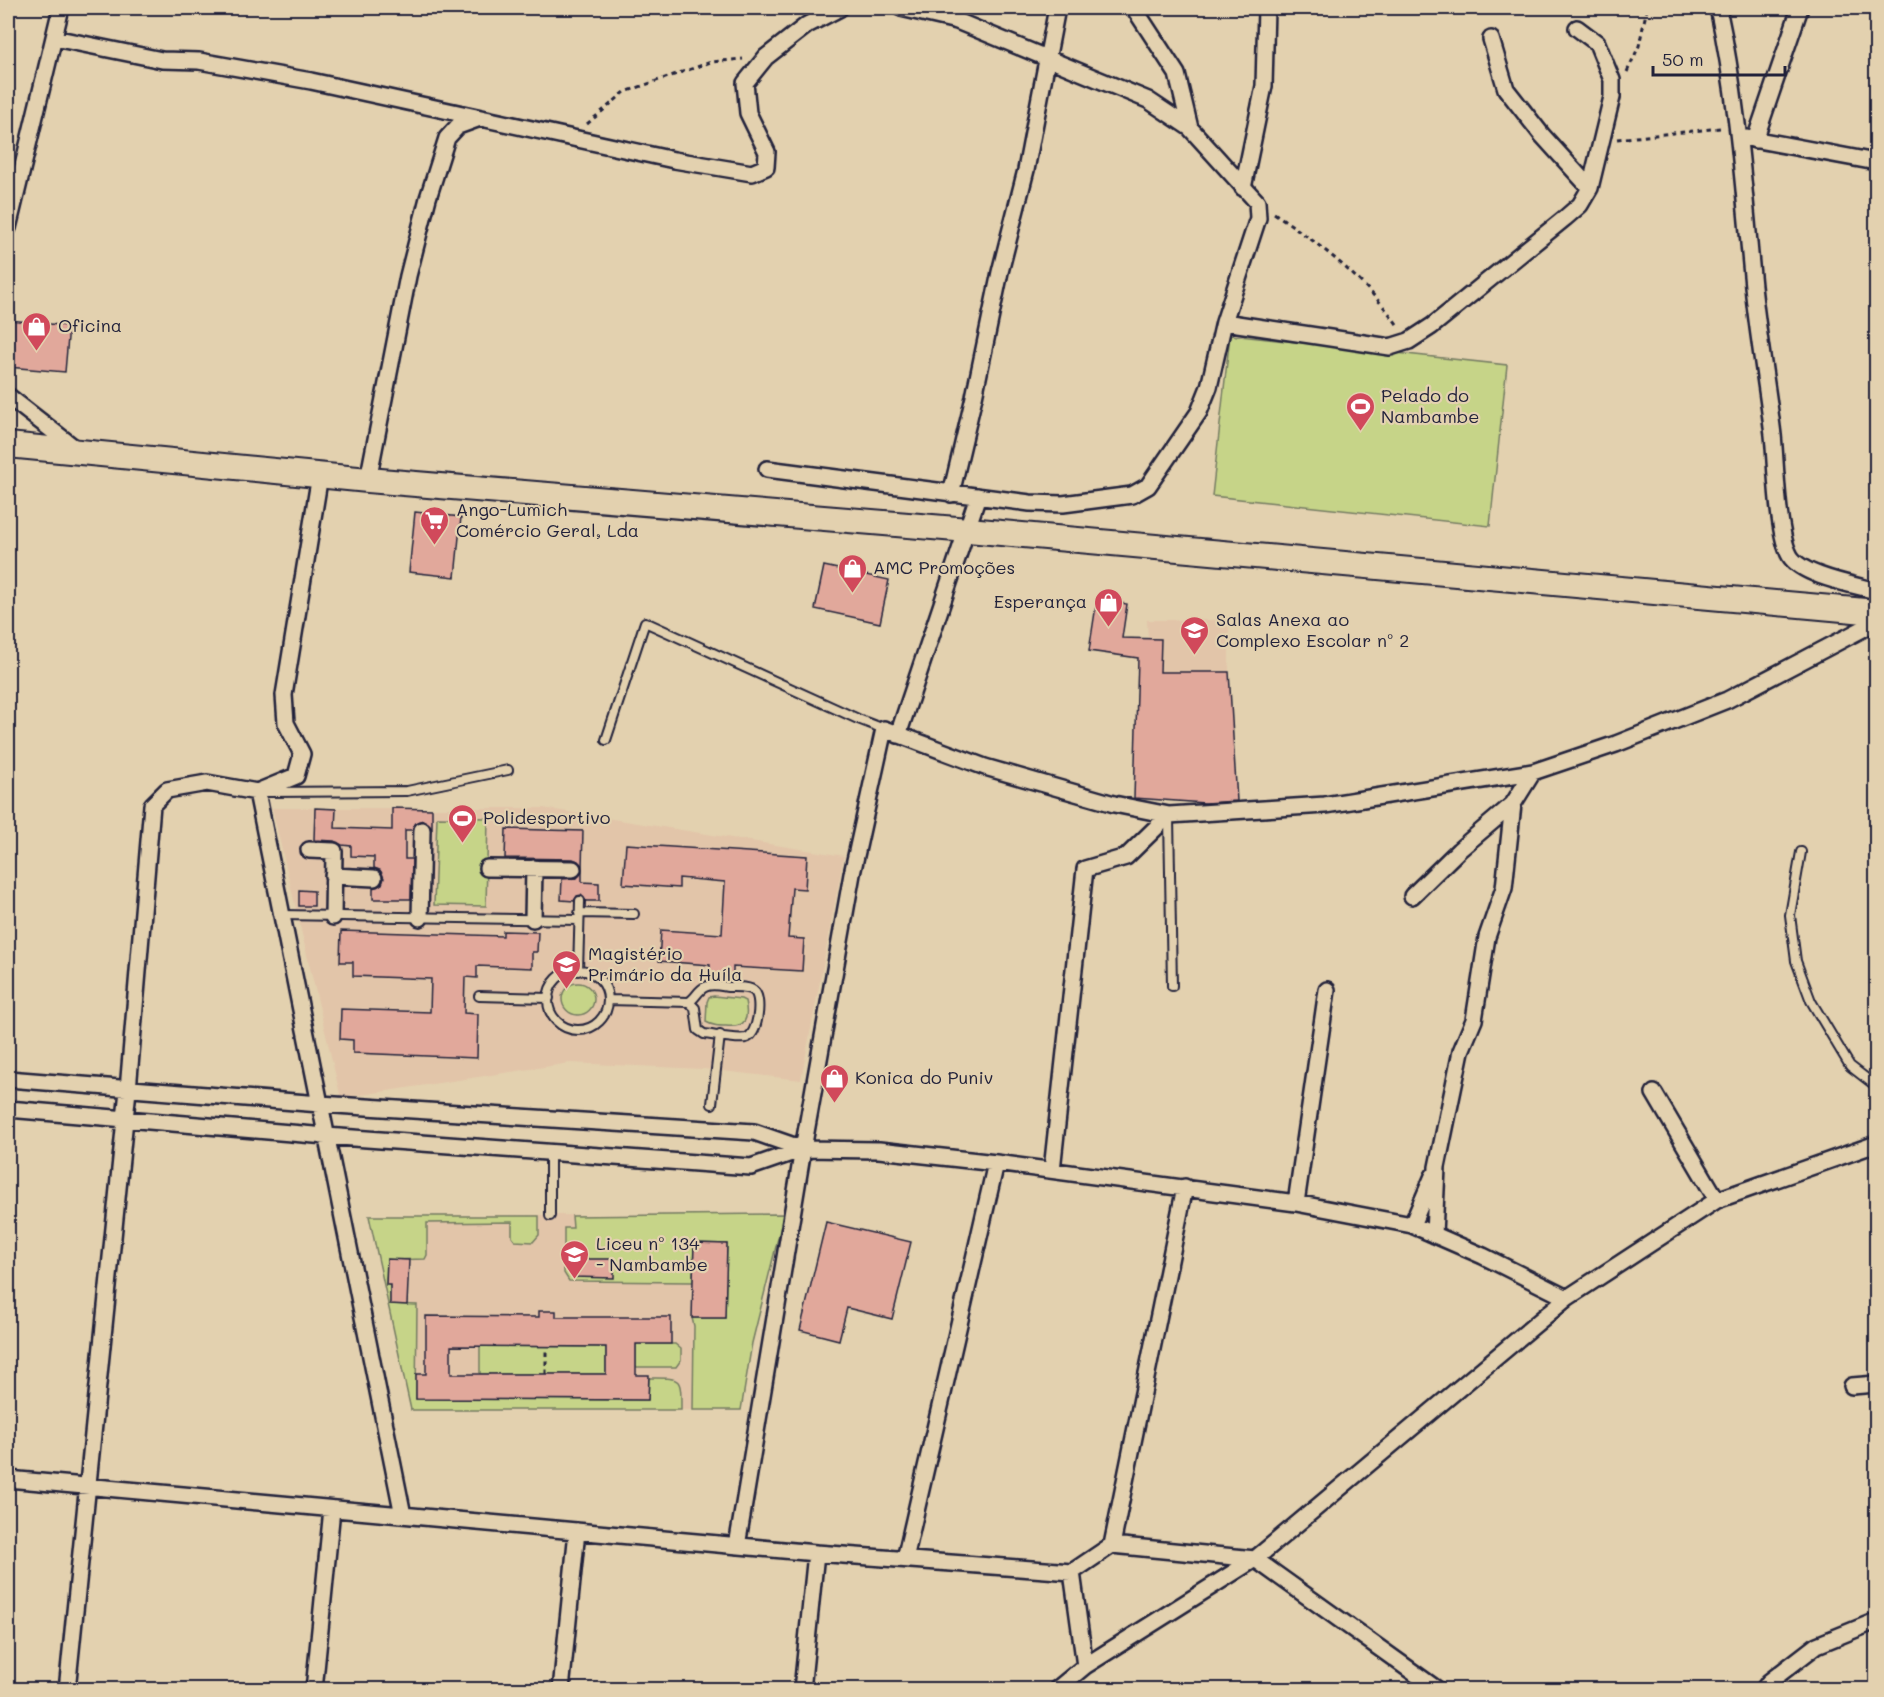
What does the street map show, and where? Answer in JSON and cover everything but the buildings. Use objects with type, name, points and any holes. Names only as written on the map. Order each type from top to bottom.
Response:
[{"type":"main road","points":[[8,445],[368,480],[968,530],[1876,612]]},
{"type":"street","points":[[8,228],[61,8]]},
{"type":"street","points":[[54,38],[162,60],[199,61],[311,81],[674,160],[752,173],[766,167],[767,152],[748,113],[745,83],[766,57],[807,25],[840,8]]},
{"type":"street","points":[[767,469],[1030,503],[1063,504],[1132,495],[1148,486],[1199,412],[1209,387],[1224,322],[1258,218],[1257,202],[1190,128],[1148,100],[957,21],[901,8]]},
{"type":"street","points":[[951,494],[1000,272],[1026,170],[1058,8]]},
{"type":"street","points":[[1134,8],[1177,74],[1190,128]]},
{"type":"street","points":[[1243,188],[1264,86],[1266,8]]},
{"type":"street","points":[[1718,8],[1744,134],[1754,289],[1784,540],[1791,558],[1807,569],[1827,578],[1876,591]]},
{"type":"street","points":[[1744,134],[1800,8]]},
{"type":"street","points":[[1224,322],[1390,347],[1409,341],[1432,326],[1565,218],[1580,205],[1590,188],[1612,97],[1612,80],[1598,43],[1577,28]]},
{"type":"street","points":[[1491,39],[1506,89],[1542,135],[1590,188]]},
{"type":"street","points":[[368,480],[408,276],[428,198],[447,138],[458,126],[480,118]]},
{"type":"street","points":[[1744,134],[1876,162]]},
{"type":"street","points":[[8,396],[80,452]]},
{"type":"street","points":[[67,1689],[128,1090],[152,805],[167,790],[207,783],[257,792],[296,776],[302,754],[286,723],[284,695],[320,475]]},
{"type":"street","points":[[737,1545],[852,873],[891,732],[968,530],[978,496]]},
{"type":"street","points":[[891,732],[985,767],[1114,804],[1169,815],[1325,805],[1533,772],[1616,744],[1727,700],[1876,622]]},
{"type":"street","points":[[1412,896],[1459,850],[1513,804],[1533,772]]},
{"type":"street","points":[[257,792],[403,1515]]},
{"type":"street","points":[[1434,1235],[1437,1167],[1461,1050],[1474,1020],[1487,937],[1504,888],[1513,804]]},
{"type":"street","points":[[1052,1170],[1085,869],[1126,857],[1169,815]]},
{"type":"street","points":[[420,918],[423,830]]},
{"type":"street","points":[[309,850],[334,851],[333,917]]},
{"type":"street","points":[[487,868],[573,869]]},
{"type":"street","points":[[533,919],[534,868]]},
{"type":"street","points":[[333,876],[374,878]]},
{"type":"street","points":[[1296,1203],[1327,990]]},
{"type":"street","points":[[8,1079],[320,1104],[754,1132],[803,1149],[879,1150],[1052,1170],[1296,1203],[1412,1226],[1483,1256],[1567,1298]]},
{"type":"street","points":[[1654,1094],[1717,1200]]},
{"type":"street","points":[[8,1109],[550,1154],[751,1167],[803,1149]]},
{"type":"street","points":[[1056,1689],[1085,1666],[1255,1559],[1567,1298],[1717,1200],[1876,1143]]},
{"type":"street","points":[[904,1559],[996,1163]]},
{"type":"street","points":[[1412,1226],[1437,1167]]},
{"type":"street","points":[[1112,1545],[1185,1188]]},
{"type":"street","points":[[1852,1386],[1876,1384]]},
{"type":"street","points":[[8,1479],[816,1553],[1072,1572],[1112,1545],[1255,1559],[1436,1689]]},
{"type":"street","points":[[314,1689],[332,1509]]},
{"type":"street","points":[[561,1689],[577,1531]]},
{"type":"street","points":[[802,1689],[816,1553]]},
{"type":"street","points":[[1072,1572],[1085,1666]]},
{"type":"street","points":[[1763,1689],[1817,1646],[1876,1621]]},
{"type":"lane","points":[[606,740],[645,622],[891,732]]},
{"type":"lane","points":[[257,792],[406,791],[508,770]]},
{"type":"lane","points":[[1169,815],[1172,986]]},
{"type":"lane","points":[[1801,852],[1790,915],[1796,961],[1811,1001],[1850,1066],[1876,1086]]},
{"type":"lane","points":[[578,971],[580,901]]},
{"type":"lane","points":[[282,915],[533,919],[634,914]]},
{"type":"lane","points":[[578,971],[590,973],[598,978],[604,985],[608,1000],[600,1020],[593,1026],[574,1030],[556,1021],[551,1012],[549,998],[554,983],[561,976],[578,971]]},
{"type":"lane","points":[[608,1000],[689,1002],[696,998],[702,988],[709,985],[750,989],[756,993],[759,1000],[753,1033],[746,1038],[704,1034],[698,1030],[695,1008],[689,1002]]},
{"type":"lane","points":[[479,996],[549,998]]},
{"type":"lane","points":[[712,1104],[720,1035]]},
{"type":"lane","points":[[550,1154],[550,1216]]},
{"type":"path","points":[[1612,80],[1628,72],[1639,46],[1647,8]]},
{"type":"path","points":[[572,138],[624,92],[711,62],[766,57]]},
{"type":"path","points":[[1600,141],[1744,134]]},
{"type":"path","points":[[1257,202],[1301,231],[1366,288],[1382,303],[1409,341]]},
{"type":"path","points":[[546,1347],[546,1374]]},
{"type":"shaded area","name":"Salas Anexa ao Complexo Escolar nº 2","points":[[1147,620],[1229,620],[1229,672],[1160,672],[1161,639],[1148,639]]},
{"type":"shaded area","name":"Magistério Primário da Huíla","points":[[272,808],[543,808],[844,856],[801,1080],[704,1069],[570,1063],[341,1098]]},
{"type":"shaded area","name":"Liceu nº 134 - Nambambe","points":[[784,1214],[752,1343],[741,1410],[411,1410],[369,1216]]},
{"type":"green space","name":"Pelado do Nambambe","points":[[1230,335],[1507,365],[1490,526],[1212,496]]},
{"type":"green space","name":"Polidesportivo","points":[[437,817],[488,818],[486,906],[434,905]]},
{"type":"green space","points":[[578,983],[590,987],[594,999],[590,1011],[578,1015],[566,1011],[562,999],[566,987]]},
{"type":"green space","points":[[709,997],[745,1001],[747,1013],[742,1024],[716,1026],[706,1022],[707,1002]]},
{"type":"green space","points":[[784,1214],[752,1343],[741,1410],[693,1410],[694,1326],[692,1318],[725,1318],[727,1244],[694,1243],[693,1282],[569,1281],[564,1273],[564,1228],[573,1228],[572,1216]]},
{"type":"green space","points":[[369,1216],[539,1216],[539,1235],[533,1242],[515,1241],[512,1237],[512,1222],[427,1223],[425,1259],[387,1260],[386,1284],[390,1285],[390,1304],[417,1305],[416,1399],[648,1400],[649,1378],[668,1378],[674,1379],[680,1385],[681,1410],[411,1410]]},
{"type":"green space","points":[[636,1344],[675,1344],[681,1349],[681,1360],[676,1367],[636,1367]]},
{"type":"green space","points":[[480,1346],[606,1347],[606,1374],[480,1374]]},
{"type":"place","name":"Oficina","points":[[37,352]]},
{"type":"place","name":"Pelado do Nambambe","points":[[1360,432]]},
{"type":"place","name":"Ango-Lumich Comércio Geral, Lda","points":[[435,546]]},
{"type":"place","name":"AMC Promoções","points":[[852,594]]},
{"type":"place","name":"Esperança","points":[[1108,628]]},
{"type":"place","name":"Salas Anexa ao Complexo Escolar nº 2","points":[[1195,656]]},
{"type":"place","name":"Polidesportivo","points":[[462,844]]},
{"type":"place","name":"Magistério Primário da Huíla","points":[[567,990]]},
{"type":"place","name":"Konica do Puniv","points":[[834,1104]]},
{"type":"place","name":"Liceu nº 134 - Nambambe","points":[[575,1280]]}]
